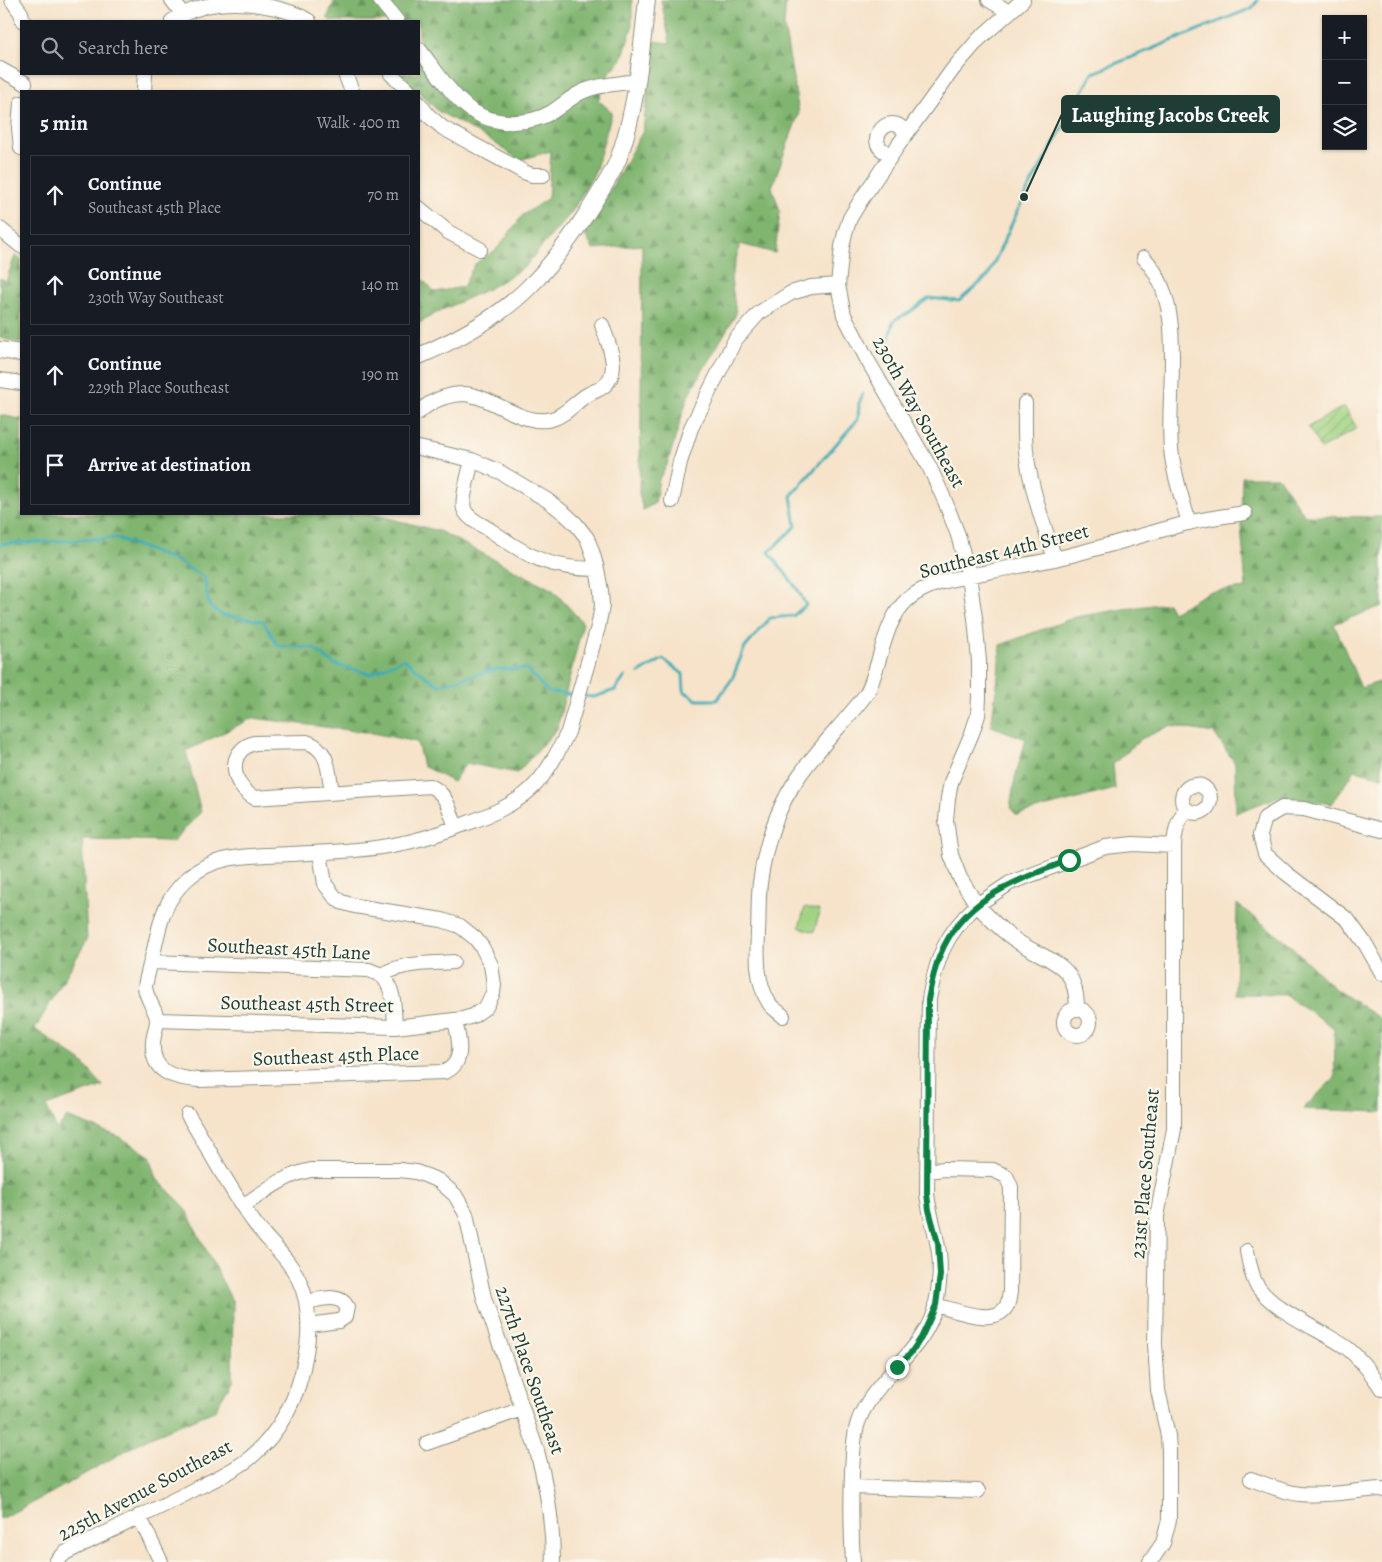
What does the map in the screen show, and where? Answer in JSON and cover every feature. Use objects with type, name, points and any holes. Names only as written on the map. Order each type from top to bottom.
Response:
[{"type":"main road","points":[[420,356],[447,344],[514,301],[529,288],[573,236],[602,189],[618,158],[634,107],[647,0]]},
{"type":"main road","points":[[0,350],[20,354]]},
{"type":"street","points":[[12,0],[21,13],[23,20]]},
{"type":"street","points":[[172,0],[177,17],[215,2],[237,1],[267,5],[301,16],[307,20]]},
{"type":"street","points":[[380,0],[396,20]]},
{"type":"street","points":[[989,0],[1009,12]]},
{"type":"street","name":"230th Way Southeast","points":[[1023,0],[979,39],[953,69],[906,133],[850,218],[842,247],[838,285],[844,315],[868,361],[930,466],[958,534],[969,576],[978,652],[978,715],[951,782],[946,820],[951,855],[960,878],[977,905],[1015,940],[1054,962],[1072,978],[1077,1009]]},
{"type":"street","points":[[420,50],[464,103],[474,112],[488,119],[503,122],[524,121],[540,117],[552,112],[571,97],[586,90],[637,81]]},
{"type":"street","points":[[0,69],[25,82]]},
{"type":"street","points":[[144,90],[145,75]]},
{"type":"street","points":[[345,75],[352,90]]},
{"type":"street","points":[[392,75],[407,90]]},
{"type":"street","points":[[420,104],[428,115],[443,128],[524,172],[532,175],[543,175]]},
{"type":"street","points":[[20,116],[20,138]]},
{"type":"street","points":[[892,154],[883,151],[878,144],[880,130],[887,125],[896,124],[901,126],[906,133]]},
{"type":"street","points":[[420,209],[448,232],[480,249]]},
{"type":"street","points":[[0,229],[20,245]]},
{"type":"street","points":[[1144,258],[1159,279],[1170,318],[1171,451],[1189,523]]},
{"type":"street","points":[[672,501],[680,462],[690,428],[734,340],[759,313],[791,293],[811,287],[838,285]]},
{"type":"street","points":[[420,411],[431,402],[440,398],[463,394],[476,397],[530,419],[551,419],[560,416],[586,396],[604,386],[609,380],[613,361],[602,325]]},
{"type":"street","points":[[0,380],[20,383]]},
{"type":"street","points":[[1025,403],[1025,436],[1028,466],[1055,559]]},
{"type":"street","points":[[157,1020],[146,995],[145,986],[160,920],[169,902],[186,880],[198,870],[214,862],[235,857],[320,853],[402,843],[433,836],[456,828],[504,807],[531,789],[548,768],[568,732],[598,627],[602,606],[602,590],[592,551],[586,538],[576,524],[564,513],[547,500],[500,472],[472,460],[420,448]]},
{"type":"street","points":[[472,460],[464,509],[473,519],[518,549],[538,559],[565,567],[597,569]]},
{"type":"street","name":"Southeast 44th Street","points":[[783,1016],[770,1004],[764,992],[757,957],[760,884],[765,854],[772,830],[797,778],[867,694],[874,679],[887,633],[899,609],[916,593],[930,586],[1093,550],[1189,523],[1245,513]]},
{"type":"street","points":[[332,792],[325,755],[320,748],[306,742],[254,743],[247,745],[238,755],[235,762],[237,780],[241,788],[248,795],[255,798],[430,786],[443,794],[456,828]]},
{"type":"street","points":[[1382,830],[1304,809],[1282,808],[1265,818],[1260,835],[1265,854],[1286,873],[1348,920],[1366,945],[1382,973]]},
{"type":"street","name":"231st Place Southeast","points":[[1150,1562],[1163,1543],[1167,1532],[1168,1520],[1168,1436],[1158,1390],[1155,1344],[1157,1216],[1174,1129],[1174,846],[1175,830],[1186,809]]},
{"type":"street","points":[[853,1562],[851,1533],[852,1487],[856,1428],[871,1397],[910,1354],[921,1338],[936,1305],[940,1275],[939,1256],[938,1243],[929,1210],[927,1171],[928,1000],[934,972],[946,941],[964,917],[977,905],[1010,883],[1105,847],[1121,845],[1174,846]]},
{"type":"street","name":"Southeast 45th Street","points":[[157,1020],[395,1027],[455,1021],[481,1011],[486,1007],[493,992],[494,980],[491,965],[475,938],[460,926],[442,920],[341,902],[325,884],[320,853]]},
{"type":"street","name":"Southeast 45th Lane","points":[[151,962],[370,970],[381,975],[405,965],[453,962]]},
{"type":"street","points":[[381,975],[387,981],[390,988],[395,1027]]},
{"type":"street","name":"Southeast 45th Place","points":[[157,1020],[152,1046],[156,1063],[162,1071],[171,1076],[198,1080],[444,1072],[453,1067],[459,1054],[460,1048],[455,1021]]},
{"type":"street","name":"225th Avenue Southeast","points":[[56,1562],[65,1553],[176,1499],[229,1471],[249,1458],[266,1442],[281,1422],[294,1398],[303,1371],[308,1332],[304,1292],[282,1253],[253,1222],[188,1115]]},
{"type":"street","points":[[927,1171],[945,1169],[993,1170],[1006,1176],[1011,1187],[1010,1292],[1007,1306],[1002,1312],[988,1317],[936,1305]]},
{"type":"street","name":"227th Place Southeast","points":[[243,1206],[282,1180],[301,1172],[312,1170],[400,1170],[416,1172],[439,1182],[455,1195],[466,1214],[484,1298],[543,1473],[553,1537],[553,1562]]},
{"type":"street","points":[[1247,1250],[1256,1284],[1267,1296],[1297,1318],[1347,1348],[1372,1374],[1382,1389]]},
{"type":"street","points":[[306,1302],[334,1298],[344,1302],[347,1307],[345,1317],[339,1321],[308,1325]]},
{"type":"street","points":[[427,1442],[522,1409]]},
{"type":"street","points":[[1251,1479],[1298,1494],[1312,1495],[1382,1489]]},
{"type":"street","points":[[852,1487],[978,1491]]},
{"type":"street","points":[[140,1516],[161,1562]]},
{"type":"green space","points":[[335,0],[632,0],[632,28],[622,59],[609,73],[598,100],[612,112],[595,172],[571,213],[525,267],[490,288],[420,322],[420,277],[435,292],[463,287],[475,264],[497,249],[523,215],[548,198],[551,151],[519,160],[492,141],[438,111],[420,93],[420,90],[417,90],[402,75],[420,75],[420,20],[330,20],[327,18]]},
{"type":"green space","points":[[661,0],[786,0],[784,26],[799,113],[772,187],[780,211],[775,253],[740,244],[731,278],[736,314],[688,396],[667,465],[659,479],[655,503],[643,510],[639,494],[642,245],[593,249],[585,235],[643,131],[654,41],[670,43]]},
{"type":"green space","points":[[15,256],[20,258],[20,343],[0,338],[0,278],[6,281]]},
{"type":"green space","points":[[1344,406],[1357,428],[1321,449],[1308,427]]},
{"type":"green space","points":[[0,415],[20,419],[20,515],[376,515],[439,531],[553,590],[583,623],[557,729],[517,773],[466,763],[453,782],[423,766],[417,742],[372,733],[253,718],[186,751],[201,812],[173,841],[82,839],[87,940],[35,1029],[82,1062],[103,1086],[46,1106],[57,1130],[67,1117],[120,1137],[150,1156],[157,1179],[184,1206],[233,1303],[232,1381],[214,1411],[148,1438],[51,1493],[0,1519]]},
{"type":"green space","points":[[1242,477],[1278,477],[1305,516],[1382,517],[1382,606],[1334,624],[1361,688],[1382,681],[1382,777],[1355,770],[1332,804],[1280,796],[1236,813],[1235,763],[1214,733],[1170,726],[1141,739],[1113,764],[1115,789],[1017,815],[1010,808],[1015,778],[1026,739],[991,726],[998,677],[1000,645],[1076,617],[1167,603],[1172,612],[1209,592],[1246,588],[1241,526]]},
{"type":"green space","points":[[1237,904],[1288,943],[1335,989],[1382,1020],[1382,1112],[1303,1109],[1335,1077],[1334,1028],[1285,995],[1235,994]]},
{"type":"green space","points":[[805,907],[820,911],[814,932],[799,927]]},
{"type":"waterway","points":[[888,343],[892,325],[896,319],[907,314],[929,298],[959,301],[988,276],[1024,197],[1093,73],[1252,8],[1258,0]]},
{"type":"waterway","points":[[639,673],[663,659],[683,674],[684,691],[697,700],[717,700],[732,679],[744,649],[770,618],[793,616],[806,605],[798,590],[769,552],[796,526],[791,496],[858,419],[859,403],[863,394]]},
{"type":"waterway","points":[[0,544],[117,538],[177,561],[204,577],[209,606],[222,615],[263,621],[278,646],[313,648],[334,664],[370,674],[403,659],[438,685],[497,669],[527,669],[548,692],[574,695]]},
{"type":"waterway","points":[[583,696],[594,697],[615,690],[625,677]]},
{"type":"place","name":"Laughing Jacobs Creek","points":[[1024,197]]},
{"type":"route","points":[[897,1367],[910,1354],[921,1338],[929,1321],[936,1305],[940,1275],[938,1243],[929,1210],[927,1194],[928,1000],[934,972],[946,941],[954,928],[977,905],[1010,883],[1069,860]]}]
